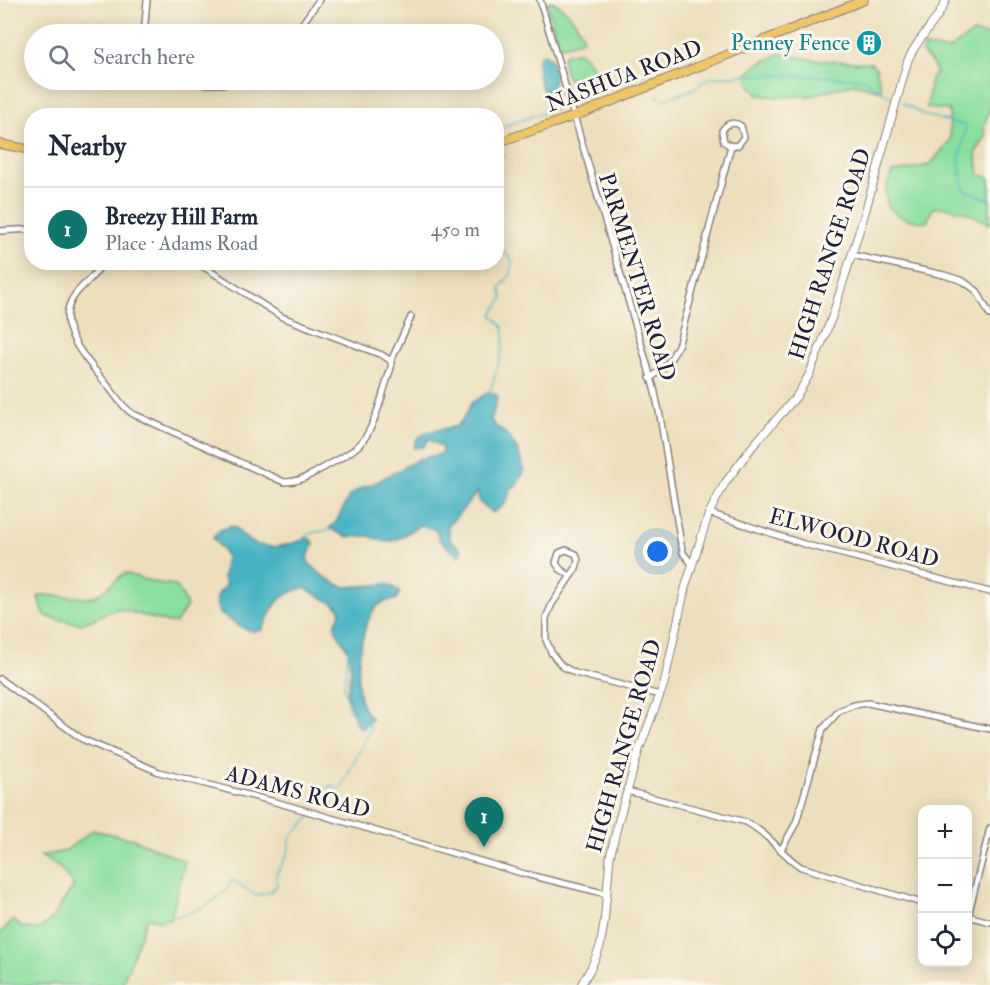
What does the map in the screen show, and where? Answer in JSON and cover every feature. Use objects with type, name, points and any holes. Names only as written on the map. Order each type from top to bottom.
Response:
[{"type":"main road","name":"NASHUA ROAD","points":[[504,140],[575,116],[864,0]]},
{"type":"main road","points":[[0,144],[24,148]]},
{"type":"street","points":[[145,24],[147,0]]},
{"type":"street","points":[[302,24],[319,0]]},
{"type":"street","name":"PARMENTER ROAD","points":[[540,0],[650,378],[660,416],[682,549],[692,564]]},
{"type":"street","name":"HIGH RANGE ROAD","points":[[581,985],[600,947],[614,840],[645,733],[667,673],[682,597],[709,513],[731,475],[796,397],[808,378],[832,317],[852,255],[908,60],[915,45],[946,0]]},
{"type":"street","points":[[738,124],[743,129],[744,136],[741,143],[731,146],[724,142],[722,131],[727,125],[738,124]]},
{"type":"street","points":[[650,378],[660,372],[672,359],[679,343],[731,146]]},
{"type":"street","points":[[0,231],[24,230]]},
{"type":"street","points":[[852,255],[963,281],[977,291],[990,315]]},
{"type":"street","points":[[97,270],[74,295],[67,311],[67,323],[86,360],[123,406],[133,414],[210,447],[273,478],[290,482],[307,477],[353,450],[362,442],[368,432],[391,368],[391,361],[411,317]]},
{"type":"street","points":[[209,270],[282,317],[381,355],[391,361]]},
{"type":"street","name":"ELWOOD ROAD","points":[[709,513],[807,545],[990,592]]},
{"type":"street","points":[[570,576],[556,563],[557,556],[566,550],[576,554],[578,561],[570,576],[552,604],[546,618],[546,640],[556,660],[575,673],[660,695]]},
{"type":"street","name":"ADAMS ROAD","points":[[0,679],[82,739],[159,772],[279,802],[525,874],[607,894]]},
{"type":"street","points":[[781,850],[796,823],[820,737],[827,723],[839,711],[868,703],[990,729]]},
{"type":"street","points":[[627,791],[746,822],[762,831],[796,864],[918,902]]},
{"type":"street","points":[[969,913],[990,828]]},
{"type":"street","points":[[972,917],[990,922]]},
{"type":"green space","points":[[551,1],[566,11],[575,21],[583,38],[580,41],[561,46],[558,44],[547,3]]},
{"type":"green space","points":[[973,33],[990,36],[990,108],[984,125],[985,138],[976,152],[979,175],[990,178],[990,224],[963,211],[940,207],[933,208],[927,222],[905,218],[891,209],[887,202],[887,184],[892,173],[930,165],[950,140],[949,110],[927,108],[931,78],[936,73],[932,63],[922,53],[924,47],[948,50]]},
{"type":"green space","points":[[577,52],[587,59],[598,77],[595,87],[585,95],[572,84],[563,62],[563,57],[568,53]]},
{"type":"green space","points":[[780,54],[816,60],[871,63],[876,68],[882,91],[853,84],[809,96],[758,95],[749,84],[747,74],[760,63]]},
{"type":"green space","points":[[125,573],[178,588],[187,606],[176,623],[120,609],[82,624],[51,618],[44,614],[38,597],[41,595],[90,598],[99,594]]},
{"type":"green space","points":[[93,830],[133,839],[185,861],[171,918],[160,921],[147,918],[122,985],[0,985],[0,933],[14,920],[21,927],[39,929],[52,919],[74,885],[60,868],[41,856],[65,851]]},
{"type":"water","points":[[544,54],[551,58],[554,72],[553,86],[548,94],[543,91],[537,69],[539,56]]},
{"type":"water","points":[[489,392],[498,396],[491,420],[515,446],[524,472],[517,485],[511,488],[506,503],[493,513],[479,502],[478,492],[448,526],[450,540],[462,550],[458,556],[439,540],[436,530],[421,525],[396,540],[386,542],[369,536],[347,537],[329,528],[336,522],[349,496],[361,488],[419,459],[441,454],[442,447],[428,439],[423,447],[414,448],[419,437],[430,431],[457,426],[471,403]]},
{"type":"water","points":[[232,526],[247,539],[262,546],[286,545],[309,538],[314,543],[308,562],[323,576],[335,583],[345,587],[387,584],[400,591],[396,600],[379,605],[367,623],[363,636],[358,677],[360,699],[372,719],[362,729],[357,725],[347,695],[351,669],[348,650],[336,631],[335,625],[341,611],[336,605],[304,588],[294,591],[281,598],[262,630],[256,631],[240,626],[219,613],[217,599],[226,583],[223,578],[226,555],[213,538],[220,530]]},
{"type":"waterway","points":[[580,98],[620,79],[647,75]]},
{"type":"waterway","points":[[656,95],[663,100],[693,89],[709,78],[740,75],[864,79],[891,98]]},
{"type":"waterway","points":[[903,103],[924,115],[966,126],[959,162],[964,190],[990,199]]},
{"type":"waterway","points":[[504,126],[559,107]]},
{"type":"waterway","points":[[490,392],[504,339],[502,326],[492,315],[503,298],[500,288],[511,274],[512,260],[504,252]]},
{"type":"waterway","points":[[304,540],[306,536],[315,532],[332,530]]},
{"type":"waterway","points":[[348,651],[344,686],[349,710],[353,713]]},
{"type":"waterway","points":[[313,806],[317,796],[330,785],[340,790],[371,728],[366,723]]},
{"type":"waterway","points":[[171,918],[206,906],[220,896],[233,880],[256,896],[270,892],[277,885],[276,874],[288,854],[290,838],[310,817]]},
{"type":"place","name":"Penney Fence","points":[[869,43]]},
{"type":"place","name":"Breezy Hill Farm","points":[[484,847]]}]
